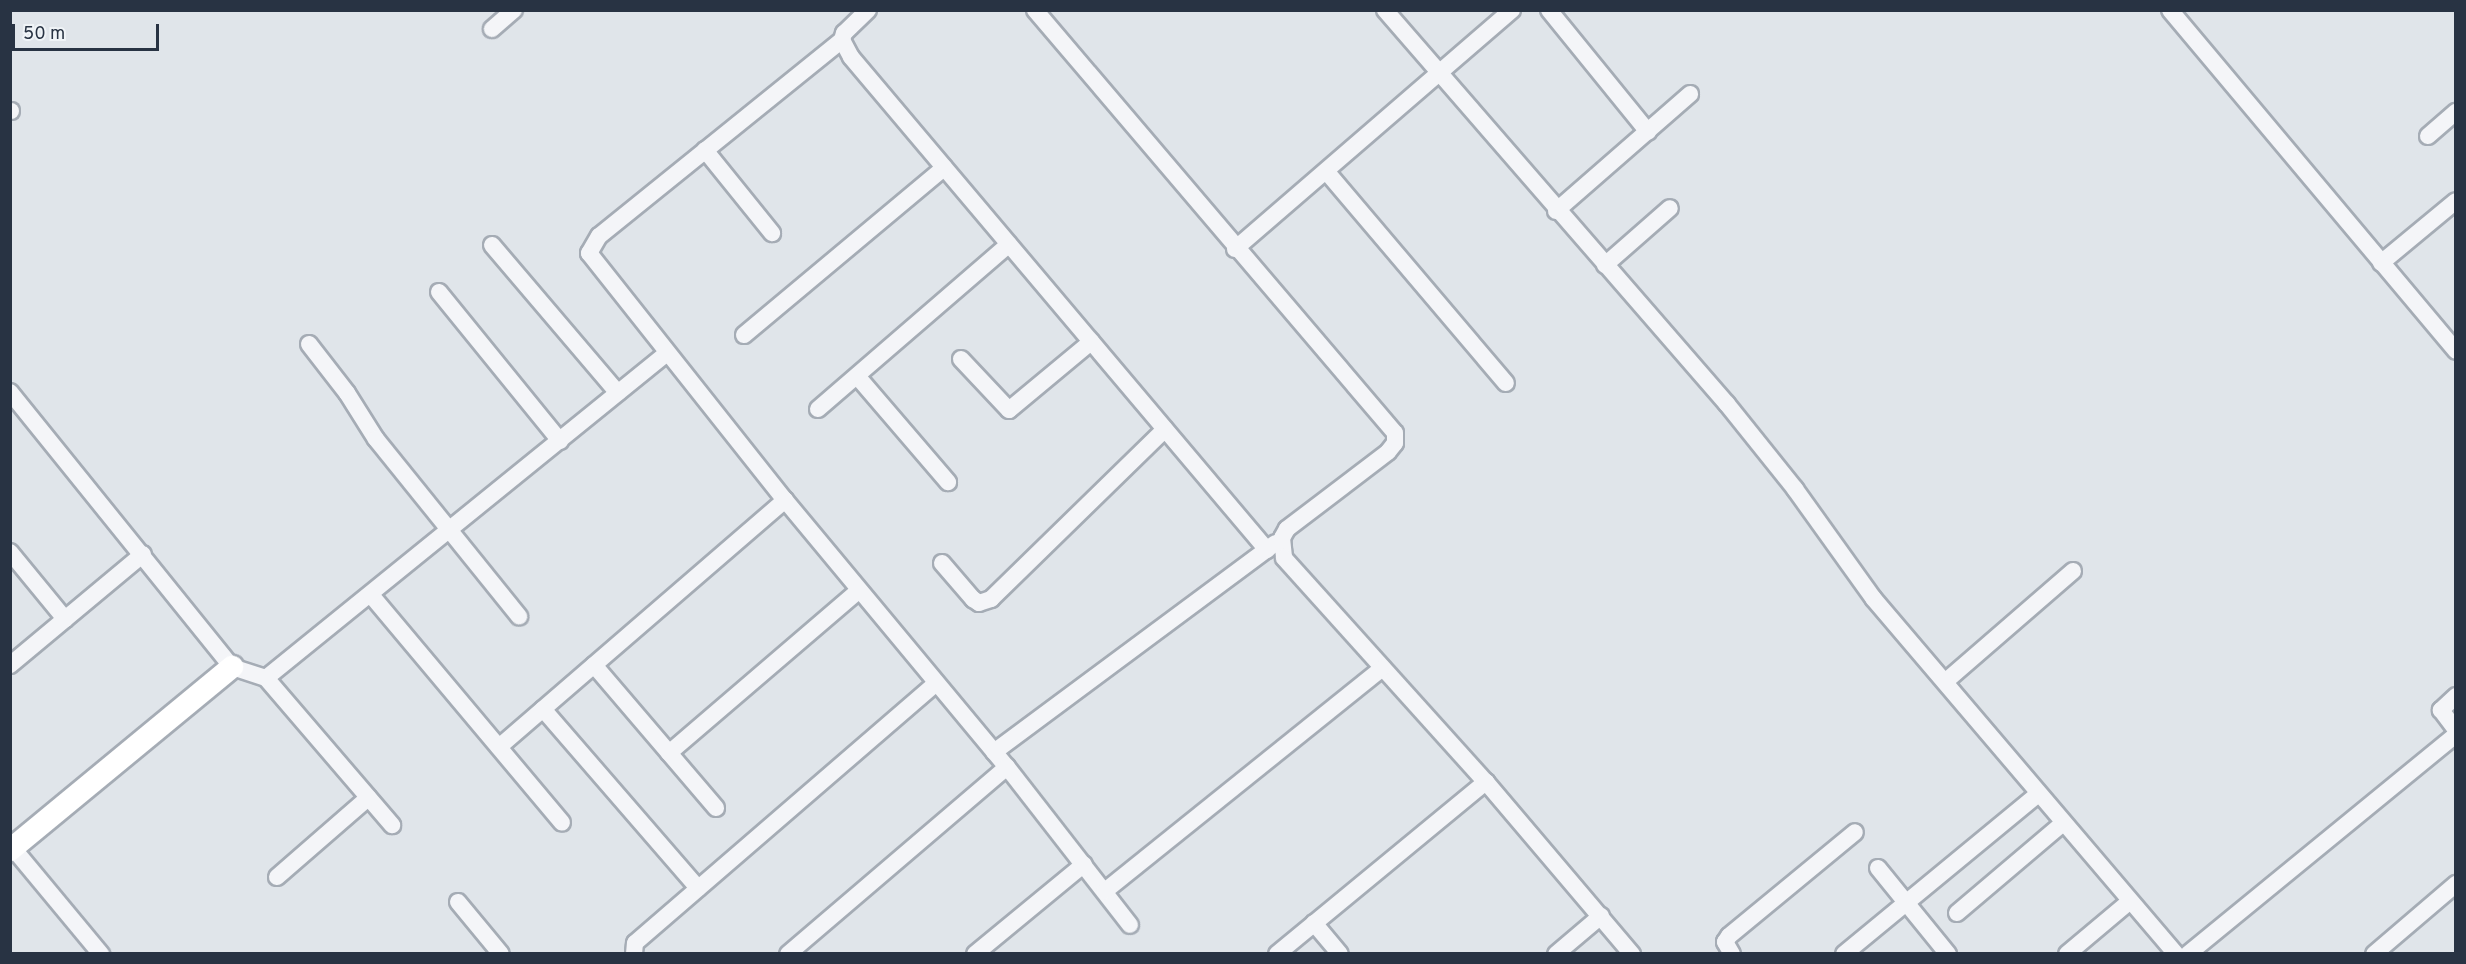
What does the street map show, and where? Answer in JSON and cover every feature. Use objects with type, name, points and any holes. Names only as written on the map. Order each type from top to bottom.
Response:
[{"type":"street","points":[[492,29],[514,10]]},
{"type":"street","points":[[868,10],[842,40],[599,236],[590,253],[784,500],[1007,766],[1130,925]]},
{"type":"street","points":[[994,752],[1282,538],[1297,519],[1388,452],[1395,443],[1395,433],[1235,249],[1035,10]]},
{"type":"street","points":[[1385,10],[1556,211],[1727,404],[1795,489],[1873,598],[1946,681],[2037,795],[2176,954]]},
{"type":"street","points":[[1235,249],[1512,10]]},
{"type":"street","points":[[1549,10],[1648,132]]},
{"type":"street","points":[[2169,10],[2456,351]]},
{"type":"street","points":[[842,40],[944,168],[1267,549]]},
{"type":"street","points":[[1556,211],[1690,94]]},
{"type":"street","points":[[2428,136],[2456,112]]},
{"type":"street","points":[[705,150],[772,232]]},
{"type":"street","points":[[744,335],[944,168]]},
{"type":"street","points":[[1326,171],[1506,383]]},
{"type":"street","points":[[2381,263],[2456,201]]},
{"type":"street","points":[[1605,265],[1670,208]]},
{"type":"street","points":[[818,409],[1009,243]]},
{"type":"street","points":[[492,245],[618,393]]},
{"type":"street","points":[[439,292],[560,441]]},
{"type":"street","points":[[961,359],[1010,410],[1091,342]]},
{"type":"street","points":[[309,345],[449,533],[519,616]]},
{"type":"street","points":[[266,678],[449,533],[667,353]]},
{"type":"street","points":[[857,375],[948,482]]},
{"type":"street","points":[[10,392],[232,666],[266,678],[392,825]]},
{"type":"street","points":[[942,563],[973,599],[979,603],[991,599],[1165,429]]},
{"type":"street","points":[[499,747],[784,500]]},
{"type":"street","points":[[1282,538],[1284,558],[1292,570],[1486,782],[1632,954]]},
{"type":"street","points":[[10,552],[65,619]]},
{"type":"street","points":[[10,665],[143,554]]},
{"type":"street","points":[[1946,681],[2073,571]]},
{"type":"street","points":[[669,753],[859,590]]},
{"type":"street","points":[[371,595],[562,823]]},
{"type":"street","points":[[594,665],[716,808]]},
{"type":"street","points":[[101,954],[12,849],[232,666]]},
{"type":"street","points":[[1105,891],[1383,668]]},
{"type":"street","points":[[634,954],[635,943],[936,683]]},
{"type":"street","points":[[2456,696],[2440,710],[2456,730]]},
{"type":"street","points":[[543,709],[698,888]]},
{"type":"street","points":[[2188,954],[2456,735]]},
{"type":"street","points":[[788,954],[1007,766]]},
{"type":"street","points":[[1277,954],[1486,782]]},
{"type":"street","points":[[1844,954],[1904,901],[2037,795]]},
{"type":"street","points":[[277,877],[368,798]]},
{"type":"street","points":[[1958,913],[2062,824]]},
{"type":"street","points":[[1732,954],[1725,942],[1729,936],[1855,832]]},
{"type":"street","points":[[975,954],[1084,864]]},
{"type":"street","points":[[1878,868],[1948,954]]},
{"type":"street","points":[[2374,954],[2456,885]]},
{"type":"street","points":[[458,902],[501,954]]},
{"type":"street","points":[[2067,954],[2129,902]]},
{"type":"street","points":[[1556,954],[1601,916]]},
{"type":"street","points":[[1314,923],[1340,954]]}]
